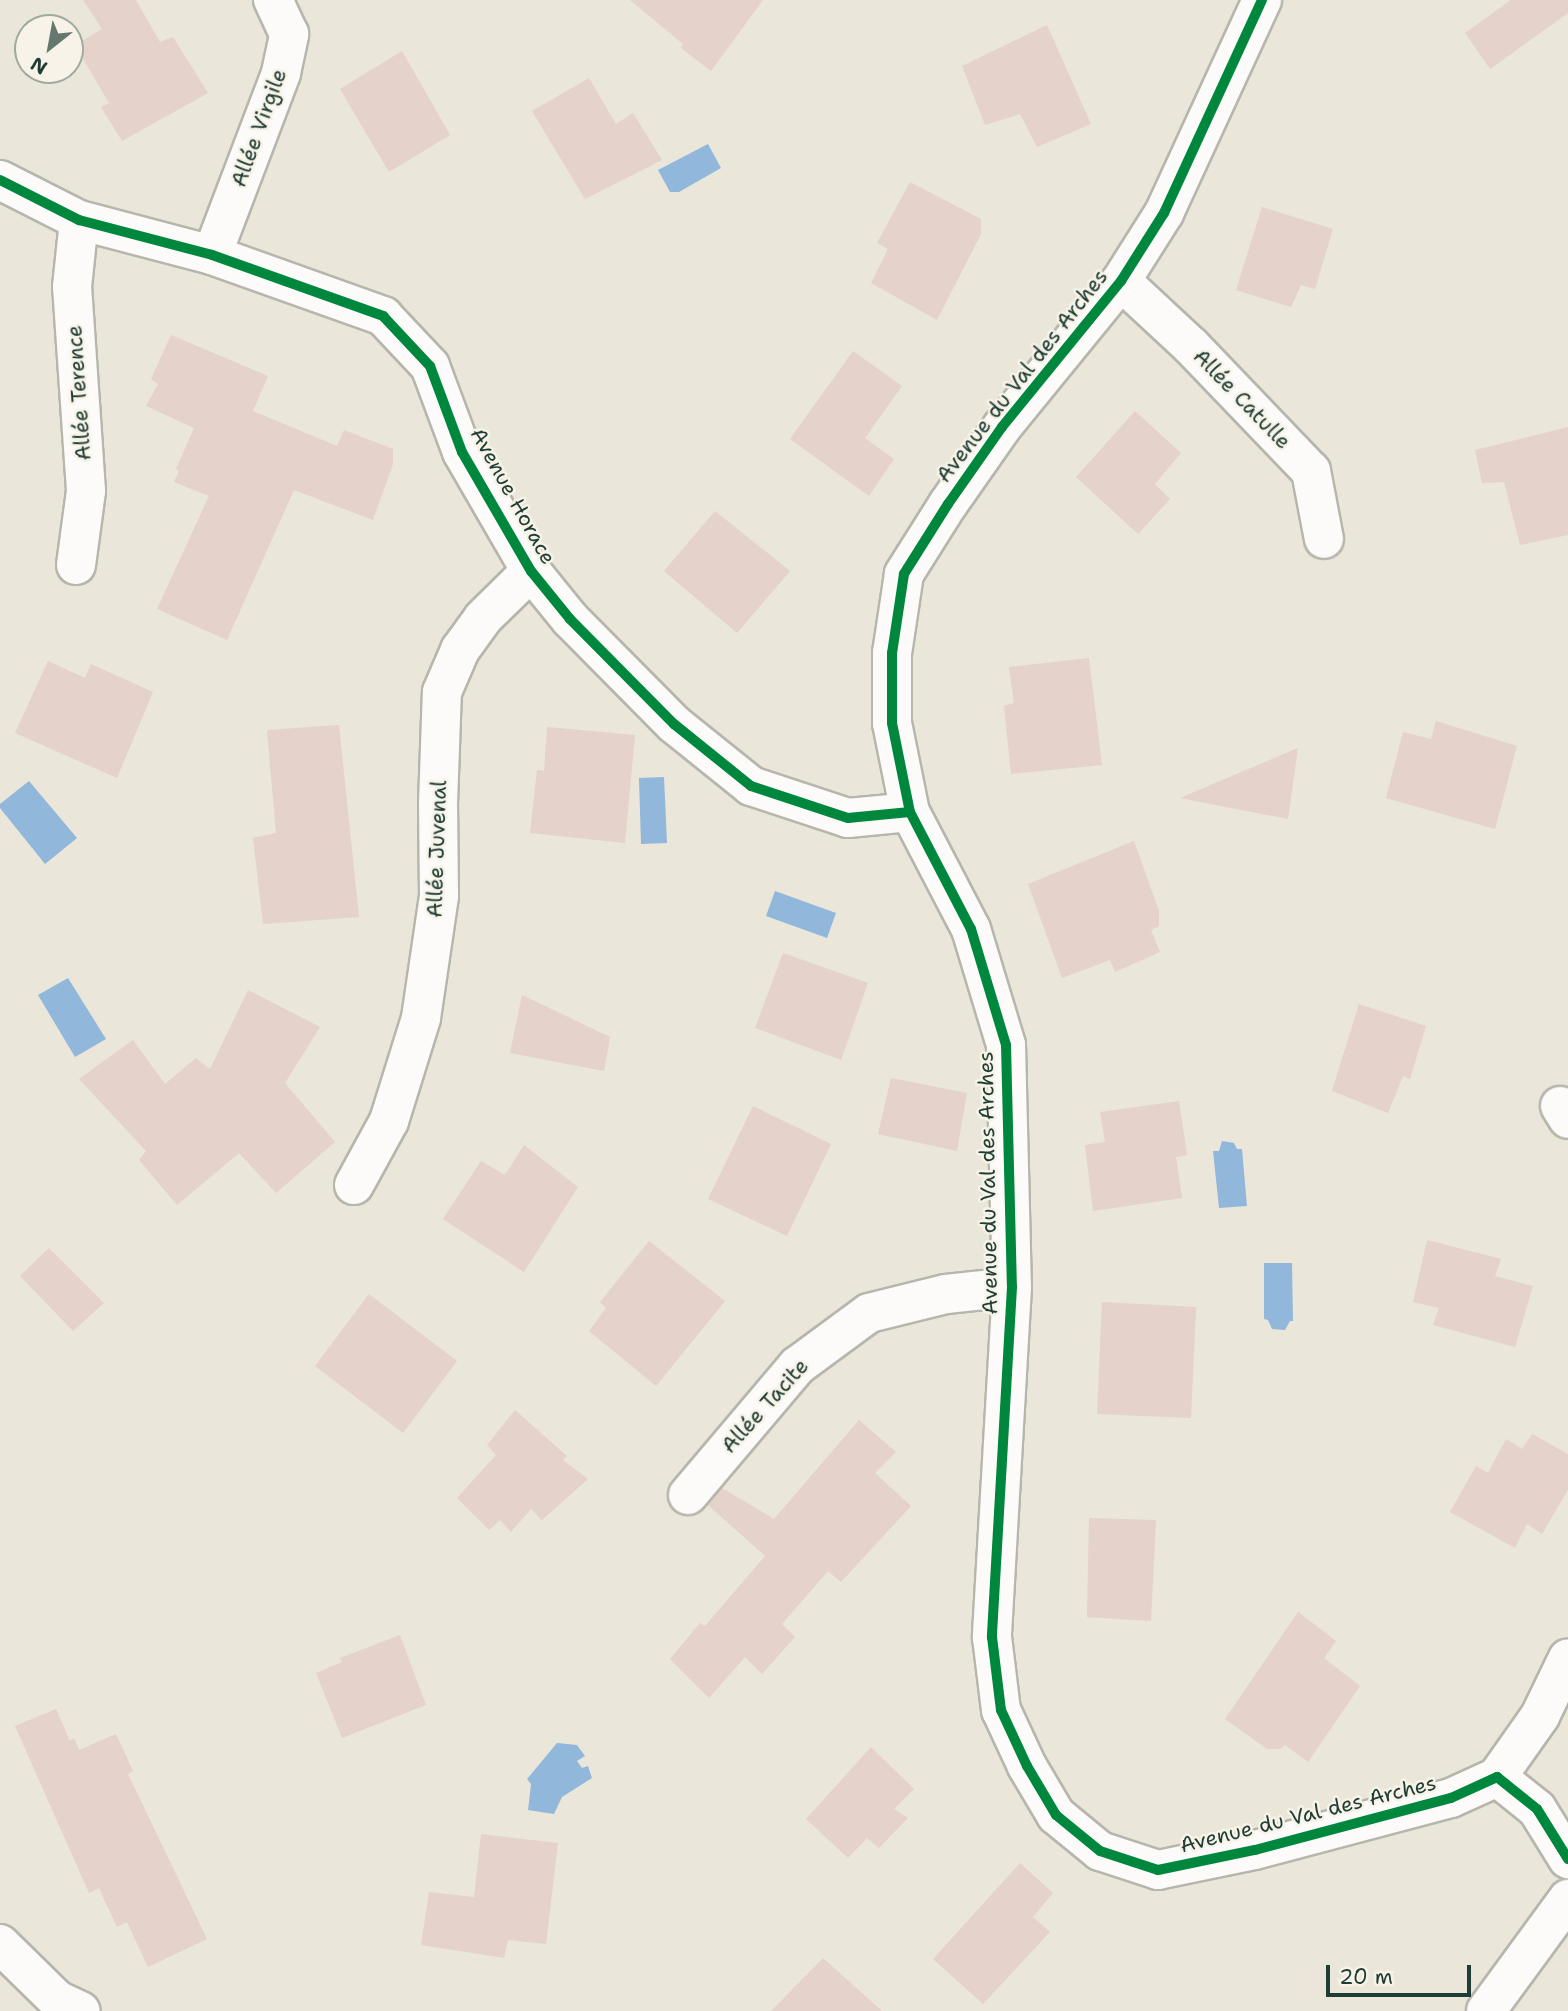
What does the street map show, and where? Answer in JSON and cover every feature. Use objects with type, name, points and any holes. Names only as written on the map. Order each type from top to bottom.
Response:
[{"type":"street","name":"Allée Virgile","points":[[212,255],[281,73],[289,34],[273,0]]},
{"type":"street","name":"Avenue du Val des Arches","points":[[1262,0],[1164,213],[1121,281],[1002,427],[948,504],[904,574],[892,653],[892,723],[910,812],[971,929],[1006,1045],[1012,1287],[992,1637],[1002,1710],[1027,1766],[1056,1815],[1100,1851],[1158,1870],[1255,1850],[1451,1798],[1497,1777]]},
{"type":"street","name":"Avenue Horace","points":[[0,180],[79,220],[212,255],[383,316],[430,366],[462,452],[531,571],[570,619],[674,724],[751,786],[848,818],[910,812]]},
{"type":"street","name":"Allée Terence","points":[[76,565],[86,491],[72,287],[79,220]]},
{"type":"street","name":"Allée Catulle","points":[[1121,281],[1191,346],[1311,471],[1324,539]]},
{"type":"street","name":"Allée Juvenal","points":[[354,1185],[389,1121],[421,1018],[439,896],[438,804],[442,692],[460,650],[483,618],[531,571]]},
{"type":"street","name":"Allée Tacite","points":[[688,1495],[797,1366],[869,1313],[946,1294],[1012,1287]]},
{"type":"street","points":[[1568,1658],[1540,1716],[1497,1777],[1537,1809],[1568,1859]]},
{"type":"street","points":[[1486,2011],[1568,1899]]},
{"type":"street","points":[[0,1944],[57,2000],[81,2011]]},
{"type":"water","points":[[708,144],[721,168],[679,192],[670,192],[658,170]]},
{"type":"water","points":[[664,777],[667,843],[641,844],[639,778]]},
{"type":"water","points":[[29,781],[77,838],[45,864],[0,808],[0,804]]},
{"type":"water","points":[[775,891],[836,913],[827,938],[766,916]]},
{"type":"water","points":[[68,978],[106,1039],[75,1057],[38,995]]},
{"type":"water","points":[[1222,1141],[1234,1143],[1237,1149],[1242,1149],[1247,1206],[1219,1208],[1213,1151],[1219,1151]]},
{"type":"water","points":[[1264,1263],[1292,1263],[1293,1321],[1290,1321],[1285,1330],[1272,1329],[1268,1320],[1264,1319]]},
{"type":"water","points":[[557,1743],[577,1745],[585,1756],[577,1761],[582,1768],[588,1766],[592,1778],[562,1797],[554,1814],[528,1810],[531,1784],[527,1779]]},
{"type":"building","points":[[83,0],[136,0],[160,42],[173,37],[208,93],[122,141],[101,107],[109,103],[84,60],[84,40],[102,29]]},
{"type":"building","points":[[630,0],[763,0],[711,71],[681,48],[683,44]]},
{"type":"building","points":[[1511,0],[1568,0],[1568,13],[1490,69],[1465,33]]},
{"type":"building","points":[[1047,25],[1091,124],[1037,147],[1020,114],[985,125],[962,66]]},
{"type":"building","points":[[402,51],[450,135],[389,172],[340,89]]},
{"type":"building","points":[[589,78],[616,124],[633,113],[662,160],[585,199],[532,111]]},
{"type":"building","points":[[910,182],[981,219],[981,234],[937,320],[871,283],[888,249],[877,243]]},
{"type":"building","points":[[1262,207],[1333,229],[1315,289],[1301,285],[1291,307],[1236,290]]},
{"type":"building","points":[[171,335],[268,376],[253,411],[337,446],[344,430],[393,449],[393,464],[373,520],[294,490],[227,640],[157,609],[209,496],[174,482],[179,471],[176,469],[194,428],[146,406],[158,384],[151,379]]},
{"type":"building","points":[[853,351],[902,386],[865,438],[894,459],[869,496],[790,439]]},
{"type":"building","points":[[1135,411],[1181,453],[1155,484],[1170,499],[1138,534],[1076,477]]},
{"type":"building","points":[[1568,427],[1568,535],[1520,545],[1504,482],[1482,483],[1475,450]]},
{"type":"building","points":[[715,511],[790,571],[737,633],[664,571]]},
{"type":"building","points":[[1089,658],[1102,765],[1011,774],[1004,706],[1014,703],[1009,667]]},
{"type":"building","points":[[48,661],[85,678],[91,664],[153,692],[117,778],[15,733]]},
{"type":"building","points":[[1436,721],[1517,746],[1495,829],[1386,798],[1403,732],[1431,739]]},
{"type":"building","points":[[339,725],[359,917],[263,924],[253,838],[276,833],[267,730]]},
{"type":"building","points":[[547,727],[635,735],[625,843],[530,833],[537,770],[544,771]]},
{"type":"building","points":[[1298,748],[1288,819],[1180,798]]},
{"type":"building","points":[[1134,841],[1159,911],[1159,926],[1151,930],[1160,952],[1115,972],[1110,960],[1062,978],[1028,884]]},
{"type":"building","points":[[783,953],[868,983],[841,1060],[755,1028]]},
{"type":"building","points":[[248,990],[320,1027],[285,1083],[335,1142],[276,1193],[239,1153],[177,1205],[139,1160],[146,1151],[79,1079],[133,1040],[165,1084],[196,1058],[210,1069]]},
{"type":"building","points":[[522,995],[610,1037],[604,1071],[510,1053]]},
{"type":"building","points":[[1359,1004],[1426,1026],[1410,1079],[1403,1076],[1388,1113],[1332,1091]]},
{"type":"building","points":[[891,1078],[967,1093],[957,1151],[878,1134]]},
{"type":"building","points":[[1179,1101],[1187,1155],[1176,1157],[1182,1198],[1093,1211],[1085,1145],[1105,1142],[1100,1112]]},
{"type":"building","points":[[753,1106],[831,1144],[787,1236],[708,1199]]},
{"type":"building","points":[[524,1145],[578,1187],[524,1272],[443,1219],[481,1161],[505,1175]]},
{"type":"building","points":[[1427,1240],[1501,1259],[1495,1276],[1533,1286],[1515,1347],[1433,1325],[1439,1308],[1413,1302]]},
{"type":"building","points":[[649,1241],[725,1301],[656,1386],[589,1331],[606,1308],[600,1302]]},
{"type":"building","points":[[49,1248],[104,1303],[73,1331],[20,1276]]},
{"type":"building","points":[[369,1294],[457,1361],[403,1433],[315,1366]]},
{"type":"building","points":[[1102,1302],[1196,1307],[1191,1418],[1097,1414]]},
{"type":"building","points":[[515,1410],[567,1456],[563,1460],[588,1479],[542,1520],[531,1509],[511,1532],[500,1520],[489,1530],[457,1498],[496,1455],[487,1445]]},
{"type":"building","points":[[859,1420],[896,1452],[875,1473],[911,1506],[841,1582],[828,1571],[782,1624],[795,1637],[762,1674],[745,1657],[709,1698],[670,1659],[700,1623],[705,1626],[765,1556],[708,1505],[722,1488],[774,1519]]},
{"type":"building","points":[[1532,1434],[1568,1454],[1568,1490],[1542,1534],[1527,1524],[1515,1548],[1450,1512],[1476,1466],[1488,1473],[1506,1439],[1522,1449]]},
{"type":"building","points":[[1089,1518],[1156,1520],[1151,1621],[1087,1617]]},
{"type":"building","points":[[1298,1612],[1336,1641],[1324,1658],[1360,1686],[1308,1762],[1285,1745],[1280,1749],[1267,1749],[1225,1719]]},
{"type":"building","points":[[400,1635],[426,1705],[342,1738],[316,1673],[342,1662],[340,1658]]},
{"type":"building","points":[[56,1709],[70,1741],[74,1738],[79,1750],[116,1734],[133,1771],[128,1774],[207,1939],[148,1967],[127,1922],[117,1927],[99,1888],[89,1893],[15,1726]]},
{"type":"building","points":[[871,1747],[914,1789],[894,1809],[908,1818],[879,1848],[867,1838],[848,1858],[806,1819]]},
{"type":"building","points":[[481,1834],[558,1843],[546,1944],[508,1940],[504,1958],[421,1945],[429,1892],[474,1897]]},
{"type":"building","points":[[1020,1863],[1053,1893],[1033,1917],[1050,1932],[983,2004],[933,1959]]},
{"type":"building","points":[[823,1958],[882,2011],[771,2011]]},
{"type":"cycle path","points":[[1262,0],[1164,213],[1121,281],[1002,427],[948,504],[904,574],[892,653],[892,723],[910,812],[971,929],[1006,1045],[1012,1287],[992,1637],[1001,1710],[1027,1766],[1056,1815],[1100,1851],[1158,1870],[1255,1850],[1451,1798],[1497,1777],[1537,1809],[1568,1859]]},
{"type":"cycle path","points":[[0,180],[79,220],[212,255],[383,316],[430,366],[462,452],[531,571],[570,619],[674,724],[751,786],[848,818],[910,812]]}]
